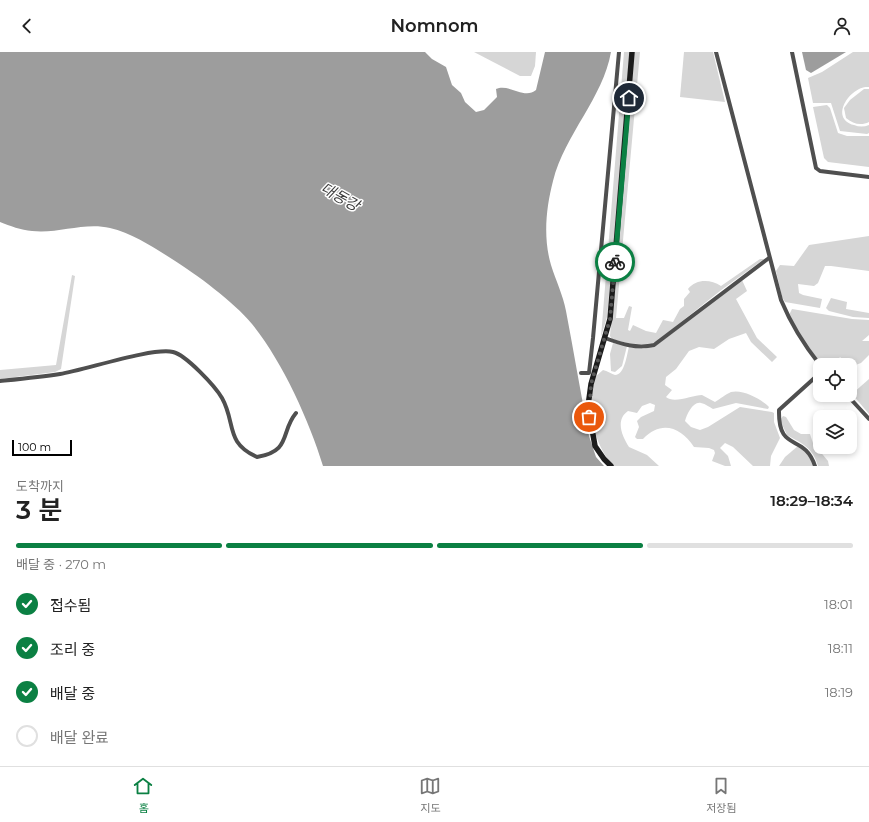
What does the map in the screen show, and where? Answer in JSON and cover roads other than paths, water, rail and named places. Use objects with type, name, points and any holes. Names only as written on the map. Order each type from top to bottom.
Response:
[{"type":"street","points":[[581,373],[589,373],[619,52]]},
{"type":"street","points":[[611,466],[595,446],[589,417],[591,384],[597,358],[605,338],[610,319],[632,52]]},
{"type":"street","points":[[716,52],[781,300],[806,348],[814,358]]},
{"type":"street","points":[[792,52],[816,168],[820,171],[869,177]]},
{"type":"street","points":[[605,338],[619,343],[642,347],[658,343],[770,258]]},
{"type":"street","points":[[0,381],[61,374],[159,351],[176,353],[218,392],[226,408],[237,444],[242,450],[257,457],[271,453],[282,445],[287,436],[292,418],[296,413]]},
{"type":"street","points":[[813,378],[778,410],[778,421],[782,434],[788,440],[802,446],[808,451],[815,466]]},
{"type":"street","points":[[853,402],[869,419]]},
{"type":"water","name":"대동강","points":[[0,52],[425,52],[432,59],[446,67],[452,85],[461,93],[465,102],[476,112],[484,110],[497,97],[496,89],[506,88],[527,93],[531,93],[536,90],[545,52],[611,52],[607,69],[600,85],[566,147],[559,164],[553,181],[546,223],[547,244],[551,265],[565,305],[589,436],[596,457],[604,466],[323,466],[294,392],[274,355],[252,324],[225,298],[203,280],[150,245],[118,230],[90,226],[52,231],[32,231],[20,229],[0,222]]},
{"type":"water","points":[[802,52],[846,52],[811,73],[806,70]]}]
